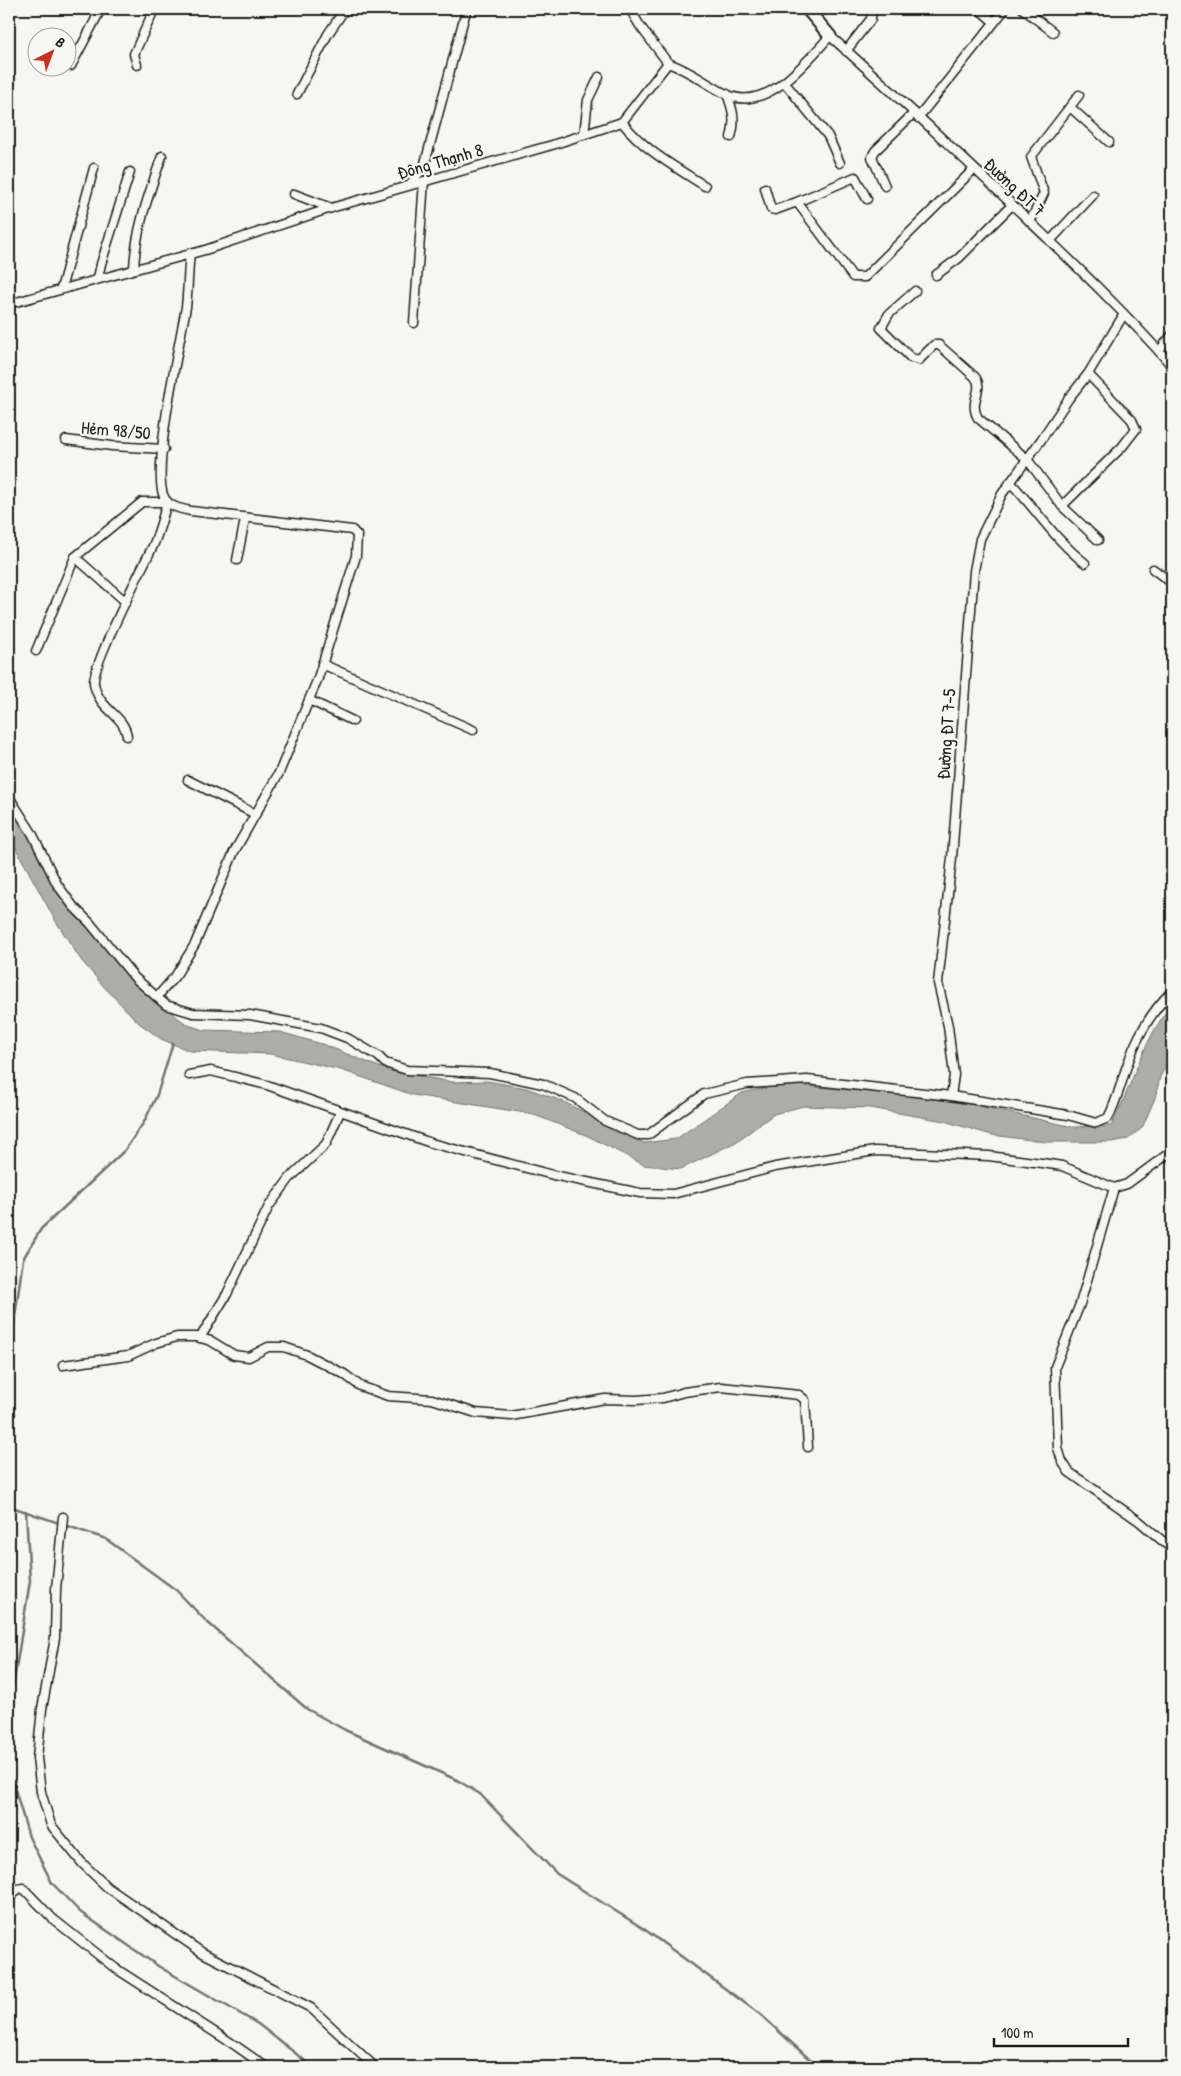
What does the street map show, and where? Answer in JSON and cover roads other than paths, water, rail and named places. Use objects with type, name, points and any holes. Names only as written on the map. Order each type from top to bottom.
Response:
[{"type":"street","points":[[78,53],[101,9]]},
{"type":"street","points":[[137,65],[134,54],[154,11],[143,9]]},
{"type":"street","points":[[297,94],[328,34],[345,9]]},
{"type":"street","points":[[630,9],[640,26],[668,63],[689,70],[727,94],[739,98],[773,92],[830,36],[807,9]]},
{"type":"street","points":[[846,51],[871,19],[872,9]]},
{"type":"street","points":[[979,9],[994,22]]},
{"type":"street","points":[[885,186],[872,157],[874,152],[916,116],[1005,9]]},
{"type":"street","points":[[1023,9],[1053,32]]},
{"type":"street","points":[[410,184],[424,167],[466,11]]},
{"type":"street","name":"Đường ĐT 7","points":[[830,36],[1050,241],[1124,314],[1172,366]]},
{"type":"street","points":[[668,63],[622,122],[633,137],[662,160],[706,186]]},
{"type":"street","points":[[584,134],[588,100],[599,77]]},
{"type":"street","points":[[784,82],[828,136],[840,163]]},
{"type":"street","points":[[727,94],[734,112],[734,125],[731,137]]},
{"type":"street","points":[[1030,222],[1044,193],[1031,157],[1079,95]]},
{"type":"street","points":[[1070,107],[1108,142]]},
{"type":"street","name":"Đông Thạnh 8","points":[[9,304],[190,253],[410,184],[622,122]]},
{"type":"street","points":[[134,268],[135,248],[143,210],[162,156]]},
{"type":"street","points":[[61,289],[94,168]]},
{"type":"street","points":[[796,202],[853,277],[865,277],[974,169]]},
{"type":"street","points":[[98,278],[130,172]]},
{"type":"street","points":[[765,188],[770,209],[775,210],[855,177],[867,199]]},
{"type":"street","points":[[414,323],[424,181]]},
{"type":"street","points":[[294,194],[331,208]]},
{"type":"street","points":[[1050,241],[1093,195]]},
{"type":"street","points":[[936,275],[959,258],[1012,205]]},
{"type":"street","points":[[157,997],[176,975],[195,944],[234,852],[279,773],[322,664],[356,556],[357,535],[352,530],[190,512],[172,506],[163,496],[161,477],[167,410],[186,305],[190,253]]},
{"type":"street","points":[[915,291],[889,314],[881,328],[911,358],[919,360],[934,345],[939,344],[952,355],[978,381],[979,389],[973,403],[973,410],[978,418],[1027,459],[1062,506],[1098,540]]},
{"type":"street","name":"Đường ĐT 7-5","points":[[952,1096],[954,1075],[948,1026],[938,982],[952,858],[974,571],[980,538],[1002,494],[1088,374],[1124,314]]},
{"type":"street","points":[[1158,350],[1172,336]]},
{"type":"street","points":[[1062,506],[1122,447],[1136,429],[1132,420],[1088,374]]},
{"type":"street","name":"Hẻm 98/50","points":[[66,440],[112,446],[164,449]]},
{"type":"street","points":[[1010,482],[1034,507],[1040,518],[1070,551],[1085,564]]},
{"type":"street","points":[[36,651],[75,557],[142,502],[167,502]]},
{"type":"street","points":[[127,736],[125,727],[98,698],[94,680],[126,602],[154,543],[167,502]]},
{"type":"street","points":[[237,560],[245,519]]},
{"type":"street","points":[[75,557],[126,602]]},
{"type":"street","points":[[1153,569],[1172,583]]},
{"type":"street","points":[[322,664],[473,730]]},
{"type":"street","points":[[309,700],[353,722]]},
{"type":"street","points":[[188,780],[255,814]]},
{"type":"street","points":[[9,796],[32,833],[57,884],[73,906],[90,923],[135,978],[166,1006],[193,1013],[250,1015],[321,1028],[347,1038],[378,1056],[385,1063],[408,1070],[490,1073],[543,1084],[574,1098],[605,1121],[638,1136],[648,1135],[704,1094],[747,1084],[807,1080],[952,1096],[1068,1115],[1096,1123],[1108,1118],[1128,1061],[1144,1028],[1155,1007],[1172,991]]},
{"type":"street","points":[[189,1075],[211,1071],[267,1085],[431,1143],[553,1175],[640,1193],[673,1194],[775,1167],[875,1151],[988,1156],[1062,1166],[1114,1188],[1127,1184],[1172,1151]]},
{"type":"street","points":[[200,1338],[227,1294],[269,1206],[290,1178],[326,1144],[340,1112]]},
{"type":"street","points":[[1114,1188],[1080,1304],[1055,1367],[1058,1448],[1062,1461],[1069,1472],[1140,1521],[1172,1549]]},
{"type":"street","points":[[63,1365],[128,1356],[156,1343],[177,1337],[200,1338],[234,1355],[249,1357],[268,1347],[284,1346],[307,1355],[360,1386],[388,1396],[432,1399],[476,1413],[511,1416],[605,1399],[636,1400],[663,1398],[684,1392],[721,1387],[799,1395],[806,1400],[808,1447]]},
{"type":"street","points":[[63,1517],[60,1536],[55,1638],[42,1709],[37,1758],[40,1792],[51,1825],[106,1887],[203,1953],[311,2008],[375,2067]]},
{"type":"street","points":[[9,1898],[18,1889],[23,1888],[53,1919],[104,1960],[266,2067]]},
{"type":"waterway","points":[[9,1360],[23,1259],[41,1229],[125,1150],[144,1122],[157,1095],[173,1043]]},
{"type":"waterway","points":[[9,1506],[106,1539],[176,1590],[206,1621],[307,1709],[345,1730],[457,1780],[480,1794],[557,1874],[644,1929],[761,2015],[818,2067]]},
{"type":"waterway","points":[[9,1712],[30,1581],[26,1511]]},
{"type":"waterway","points":[[9,1743],[9,1769],[29,1837],[52,1883],[80,1912],[158,1966],[258,2024],[313,2067]]}]
